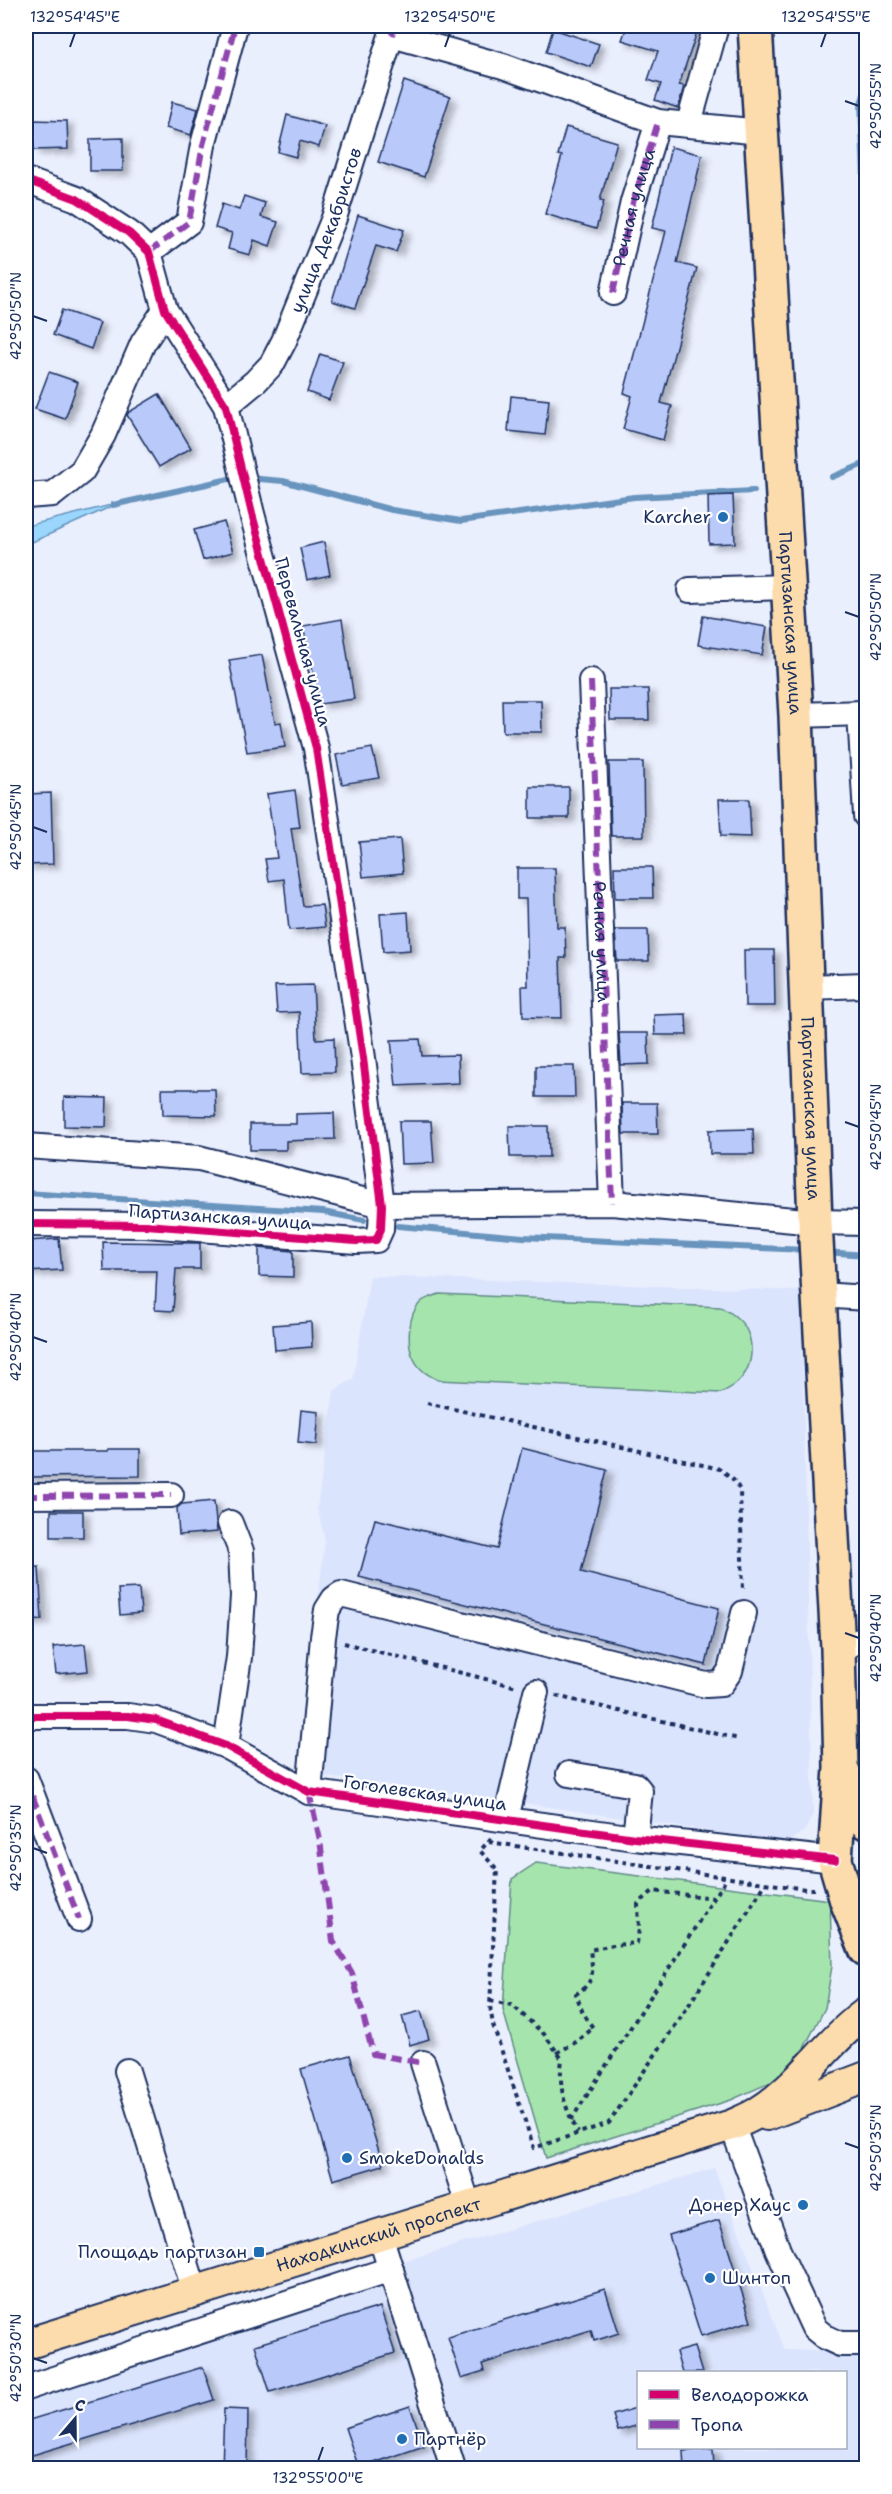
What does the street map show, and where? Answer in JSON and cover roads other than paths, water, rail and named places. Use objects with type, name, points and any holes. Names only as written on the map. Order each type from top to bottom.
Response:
[{"type":"highway","name":"Партизанская улица","points":[[755,26],[796,715],[816,1228],[852,1643],[841,1768],[839,1874],[867,1949]]},
{"type":"highway","name":"Партизанская улица","points":[[841,1768],[867,1822]]},
{"type":"main road","points":[[732,2125],[758,2113],[779,2096],[835,2040],[867,2013]]},
{"type":"main road","points":[[732,2125],[739,2125],[867,2077]]},
{"type":"main road","name":"Находкинский проспект","points":[[26,2344],[732,2125]]},
{"type":"street","points":[[26,180],[77,199],[129,233],[149,252],[189,222],[204,145],[235,26]]},
{"type":"street","points":[[689,123],[716,26]]},
{"type":"street","name":"улица Декабристов","points":[[226,406],[255,382],[272,364],[284,341],[334,218],[393,30],[658,122],[689,123],[761,132]]},
{"type":"street","name":"Речная улица","points":[[613,293],[633,202],[658,122]]},
{"type":"street","name":"Перевальная улица","points":[[149,252],[165,310],[226,406],[252,514],[316,748],[363,1058],[382,1205]]},
{"type":"street","points":[[26,496],[53,494],[82,471],[103,435],[142,343],[165,310]]},
{"type":"street","points":[[690,590],[788,587]]},
{"type":"street","name":"Речная улица","points":[[591,681],[612,1203]]},
{"type":"street","points":[[796,715],[863,713],[867,816]]},
{"type":"street","points":[[806,987],[867,985]]},
{"type":"street","name":"Партизанская улица","points":[[26,1146],[199,1158],[382,1205],[612,1203],[816,1228],[867,1223]]},
{"type":"street","name":"Партизанская улица","points":[[26,1224],[146,1225],[356,1241],[376,1240],[381,1229],[382,1205]]},
{"type":"street","points":[[820,1288],[867,1298]]},
{"type":"street","points":[[26,1496],[171,1495]]},
{"type":"street","points":[[226,1746],[239,1657],[243,1596],[241,1551],[230,1523]]},
{"type":"street","points":[[309,1792],[324,1628],[327,1610],[334,1599],[341,1594],[706,1685],[722,1684],[730,1671],[744,1613]]},
{"type":"street","points":[[506,1818],[536,1692]]},
{"type":"street","name":"Гоголевская улица","points":[[26,1716],[128,1716],[156,1720],[226,1746],[309,1792],[506,1818],[839,1874]]},
{"type":"street","points":[[569,1774],[635,1785],[640,1791],[635,1838]]},
{"type":"street","points":[[26,1779],[79,1919]]},
{"type":"street","points":[[423,2063],[469,2208]]},
{"type":"street","points":[[127,2071],[195,2292]]},
{"type":"street","points":[[732,2125],[778,2250],[814,2328],[825,2337],[840,2344],[867,2344]]},
{"type":"street","points":[[380,2235],[453,2469]]},
{"type":"street","points":[[26,2388],[391,2269]]},
{"type":"water","points":[[119,503],[30,543],[26,547],[26,526]]},
{"type":"waterway","points":[[866,89],[861,103],[866,230]]},
{"type":"waterway","points":[[832,477],[866,463]]},
{"type":"waterway","points":[[113,505],[238,477]]},
{"type":"waterway","points":[[248,478],[283,481],[392,510],[461,521],[634,497],[754,491]]},
{"type":"waterway","points":[[26,1193],[323,1212],[364,1220]]},
{"type":"waterway","points":[[398,1226],[523,1237],[806,1250]]},
{"type":"waterway","points":[[825,1252],[866,1255]]},
{"type":"place","name":"Karcher","points":[[723,517]]},
{"type":"place","name":"SmokeDonalds","points":[[347,2158]]},
{"type":"place","name":"Донер Хаус","points":[[803,2205]]},
{"type":"place","name":"Площадь партизан","points":[[259,2252]]},
{"type":"place","name":"Шинтоп","points":[[710,2278]]},
{"type":"place","name":"Партнёр","points":[[402,2439]]}]
